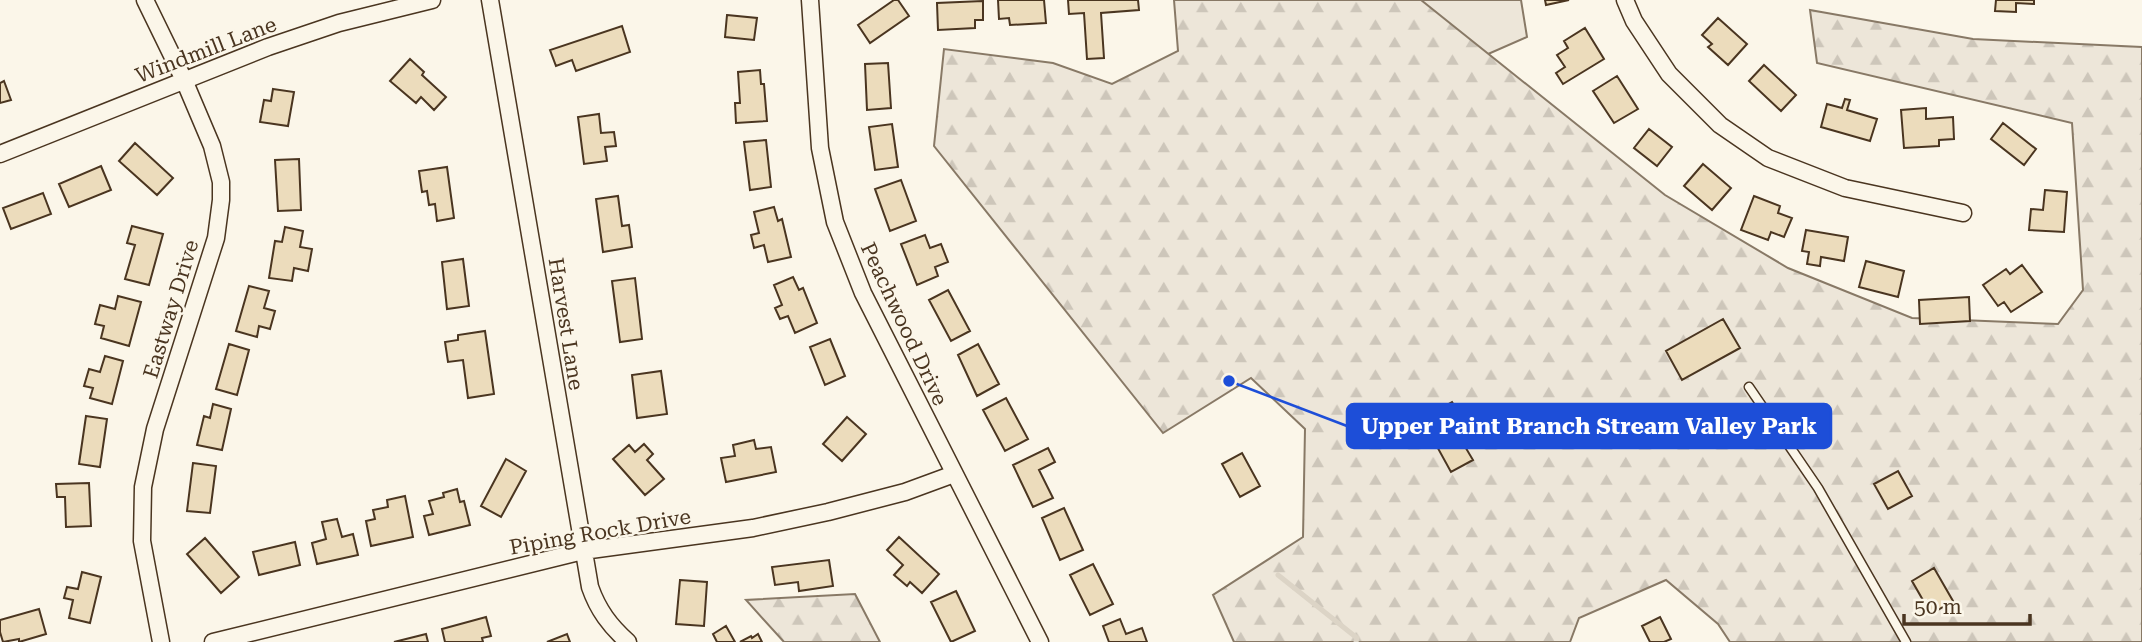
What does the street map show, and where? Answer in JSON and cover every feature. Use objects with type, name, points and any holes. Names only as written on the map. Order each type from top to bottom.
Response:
[{"type":"street","name":"Eastway Drive","points":[[145,0],[212,146],[221,182],[216,238],[155,429],[143,486],[142,541],[161,642]]},
{"type":"street","name":"Windmill Lane","points":[[0,154],[268,47],[328,27],[432,0]]},
{"type":"street","name":"Harvest Lane","points":[[491,0],[590,587],[596,605],[615,631],[628,642]]},
{"type":"street","name":"Peachwood Drive","points":[[810,0],[820,148],[835,222],[863,293],[1040,642]]},
{"type":"street","points":[[1625,0],[1634,21],[1669,74],[1720,125],[1768,158],[1845,188],[1963,213]]},
{"type":"street","name":"Piping Rock Drive","points":[[213,642],[583,551],[787,522],[905,492],[954,474]]},
{"type":"lane","points":[[1749,387],[1818,488],[1906,642]]},
{"type":"green space","points":[[1174,0],[1421,0],[1665,195],[1788,268],[1912,318],[2058,324],[2083,290],[2072,123],[1817,63],[1810,10],[1973,39],[2142,47],[2142,642],[1730,642],[1718,624],[1666,580],[1579,618],[1570,642],[1234,642],[1213,595],[1303,537],[1305,429],[1251,378],[1163,433],[934,146],[944,49],[1053,63],[1112,84],[1178,51]]},
{"type":"green space","points":[[1383,0],[1521,0],[1527,37],[1463,65]]},
{"type":"green space","points":[[855,594],[880,642],[784,642],[746,600]]},
{"type":"building","points":[[894,0],[898,0],[909,16],[870,43],[858,25]]},
{"type":"building","points":[[998,0],[1044,0],[1046,23],[1010,25],[1009,18],[999,19]]},
{"type":"building","points":[[1068,0],[1138,0],[1139,10],[1101,13],[1104,58],[1087,59],[1084,13],[1069,14]]},
{"type":"building","points":[[1545,0],[1569,0],[1546,5]]},
{"type":"building","points":[[1996,0],[2034,0],[2034,4],[2016,3],[2016,12],[1995,11]]},
{"type":"building","points":[[983,1],[983,20],[975,20],[975,28],[938,30],[937,3]]},
{"type":"building","points":[[727,15],[757,18],[754,40],[725,37]]},
{"type":"building","points":[[1718,18],[1747,44],[1728,65],[1708,47],[1712,44],[1702,35]]},
{"type":"building","points":[[622,26],[630,52],[576,71],[572,60],[556,66],[550,50]]},
{"type":"building","points":[[1585,28],[1604,59],[1563,84],[1556,73],[1565,67],[1557,55],[1568,48],[1564,41]]},
{"type":"building","points":[[410,59],[424,72],[422,75],[446,97],[434,110],[421,97],[416,103],[390,81]]},
{"type":"building","points":[[888,63],[891,108],[867,110],[865,64]]},
{"type":"building","points":[[1764,65],[1796,95],[1781,111],[1749,81]]},
{"type":"building","points":[[760,70],[767,121],[736,123],[735,103],[740,103],[738,72]]},
{"type":"building","points":[[1617,76],[1638,109],[1614,123],[1593,91]]},
{"type":"building","points":[[4,81],[11,100],[0,103],[0,83]]},
{"type":"building","points":[[273,89],[294,92],[288,126],[260,122],[264,100],[271,101]]},
{"type":"building","points":[[1845,99],[1850,100],[1847,110],[1877,119],[1870,141],[1821,127],[1827,104],[1842,108]]},
{"type":"building","points":[[1926,108],[1926,119],[1953,117],[1954,139],[1939,140],[1939,146],[1904,148],[1901,110]]},
{"type":"building","points":[[599,114],[601,133],[614,132],[616,146],[605,147],[607,161],[584,164],[578,117]]},
{"type":"building","points":[[2003,123],[2036,149],[2024,165],[1991,139]]},
{"type":"building","points":[[892,124],[898,167],[875,170],[869,127]]},
{"type":"building","points":[[1649,129],[1672,147],[1657,166],[1634,148]]},
{"type":"building","points":[[766,140],[771,187],[750,190],[744,142]]},
{"type":"building","points":[[135,143],[173,178],[157,195],[119,161]]},
{"type":"building","points":[[299,159],[301,210],[278,211],[275,160]]},
{"type":"building","points":[[1703,164],[1731,188],[1712,210],[1684,186]]},
{"type":"building","points":[[101,166],[111,190],[69,207],[59,184]]},
{"type":"building","points":[[447,167],[454,218],[437,221],[435,204],[429,205],[427,191],[422,192],[419,171]]},
{"type":"building","points":[[901,180],[916,221],[890,231],[875,189]]},
{"type":"building","points":[[2045,190],[2067,192],[2064,232],[2029,230],[2031,209],[2043,210]]},
{"type":"building","points":[[43,193],[51,214],[11,229],[3,208]]},
{"type":"building","points":[[618,196],[622,226],[629,225],[632,247],[603,252],[596,199]]},
{"type":"building","points":[[1754,196],[1780,206],[1778,213],[1792,218],[1784,237],[1771,232],[1768,240],[1741,230]]},
{"type":"building","points":[[774,207],[778,221],[782,219],[791,257],[768,262],[764,245],[754,248],[751,235],[759,233],[754,212]]},
{"type":"building","points":[[132,226],[163,234],[149,285],[125,279],[135,245],[127,243]]},
{"type":"building","points":[[285,227],[303,231],[300,247],[312,249],[308,271],[294,268],[292,281],[269,278],[275,241],[282,242]]},
{"type":"building","points":[[1806,230],[1848,237],[1844,261],[1821,257],[1820,266],[1807,264],[1809,252],[1802,251]]},
{"type":"building","points":[[925,235],[930,248],[941,244],[948,262],[935,267],[938,276],[917,285],[901,244]]},
{"type":"building","points":[[463,259],[469,306],[447,309],[442,262]]},
{"type":"building","points":[[1866,261],[1904,271],[1898,297],[1859,287]]},
{"type":"building","points":[[2022,265],[2042,292],[2011,312],[2004,302],[1998,306],[1983,285],[2006,269],[2010,274]]},
{"type":"building","points":[[793,277],[799,290],[803,288],[817,323],[795,333],[788,316],[780,319],[775,308],[782,305],[774,285]]},
{"type":"building","points":[[635,278],[642,339],[620,342],[612,281]]},
{"type":"building","points":[[249,286],[269,291],[264,308],[275,311],[270,329],[259,326],[257,337],[236,331]]},
{"type":"building","points":[[948,290],[970,331],[951,341],[929,300]]},
{"type":"building","points":[[118,296],[141,302],[129,346],[101,338],[104,326],[95,324],[100,305],[115,309]]},
{"type":"building","points":[[1969,297],[1970,321],[1920,324],[1919,300]]},
{"type":"building","points":[[1723,319],[1740,348],[1682,380],[1666,351]]},
{"type":"building","points":[[485,331],[494,394],[468,398],[463,360],[448,362],[445,342],[458,340],[458,335]]},
{"type":"building","points":[[830,339],[845,376],[825,385],[810,347]]},
{"type":"building","points":[[229,344],[249,350],[237,395],[216,389]]},
{"type":"building","points":[[978,344],[999,384],[977,396],[958,355]]},
{"type":"building","points":[[105,356],[123,361],[112,404],[90,398],[93,388],[84,386],[89,369],[100,372]]},
{"type":"building","points":[[661,371],[667,414],[637,418],[632,375]]},
{"type":"building","points":[[1006,398],[1028,439],[1005,451],[983,410]]},
{"type":"building","points":[[1452,402],[1464,422],[1454,428],[1473,460],[1451,472],[1434,441],[1427,445],[1415,423]]},
{"type":"building","points":[[213,404],[231,409],[222,450],[197,445],[204,416],[210,418]]},
{"type":"building","points":[[86,416],[107,419],[100,467],[79,464]]},
{"type":"building","points":[[847,417],[866,434],[842,461],[823,444]]},
{"type":"building","points":[[754,440],[756,449],[771,447],[776,472],[726,482],[721,458],[735,456],[733,445]]},
{"type":"building","points":[[644,444],[653,454],[647,460],[664,479],[645,495],[613,459],[629,445],[635,452]]},
{"type":"building","points":[[1048,448],[1055,462],[1039,470],[1053,498],[1033,507],[1013,465]]},
{"type":"building","points":[[1242,453],[1260,486],[1240,497],[1222,464]]},
{"type":"building","points":[[506,459],[526,471],[501,517],[481,506]]},
{"type":"building","points":[[193,463],[216,466],[210,513],[187,511]]},
{"type":"building","points":[[1898,471],[1912,496],[1888,509],[1874,484]]},
{"type":"building","points":[[89,483],[91,526],[66,527],[65,497],[57,497],[56,484]]},
{"type":"building","points":[[457,489],[460,502],[464,501],[470,525],[429,535],[424,516],[433,514],[429,501],[444,497],[443,493]]},
{"type":"building","points":[[405,496],[413,537],[371,546],[366,521],[375,519],[373,510],[388,507],[387,500]]},
{"type":"building","points":[[1064,508],[1083,550],[1060,560],[1042,518]]},
{"type":"building","points":[[337,519],[342,537],[353,534],[358,555],[317,564],[312,543],[326,539],[322,522]]},
{"type":"building","points":[[899,537],[939,574],[922,593],[910,582],[907,586],[894,575],[903,565],[887,550]]},
{"type":"building","points":[[205,538],[239,577],[221,593],[187,554]]},
{"type":"building","points":[[295,542],[300,565],[259,575],[253,552]]},
{"type":"building","points":[[829,560],[833,586],[799,591],[798,582],[775,585],[772,567]]},
{"type":"building","points":[[1093,564],[1113,604],[1090,615],[1070,575]]},
{"type":"building","points":[[1934,568],[1953,601],[1931,614],[1912,581]]},
{"type":"building","points":[[82,572],[101,577],[90,623],[69,618],[73,600],[64,598],[67,587],[78,589]]},
{"type":"building","points":[[680,580],[707,582],[704,626],[676,624]]},
{"type":"building","points":[[956,591],[975,631],[951,642],[931,602]]},
{"type":"building","points":[[39,609],[46,634],[19,642],[19,639],[3,642],[0,620]]},
{"type":"building","points":[[486,617],[491,636],[482,638],[483,642],[445,642],[442,629]]},
{"type":"building","points":[[1660,617],[1671,639],[1650,642],[1642,626]]},
{"type":"building","points":[[1120,619],[1126,634],[1142,628],[1147,642],[1109,642],[1103,626]]},
{"type":"building","points":[[726,626],[735,642],[717,642],[713,634]]},
{"type":"building","points":[[426,634],[428,642],[394,642]]},
{"type":"building","points":[[567,634],[570,642],[547,642]]},
{"type":"building","points":[[758,634],[762,642],[740,642],[751,636],[752,638]]},
{"type":"waterway","points":[[1278,575],[1357,638],[1356,642]]},
{"type":"place","name":"Upper Paint Branch Stream Valley Park","points":[[1229,381]]}]
